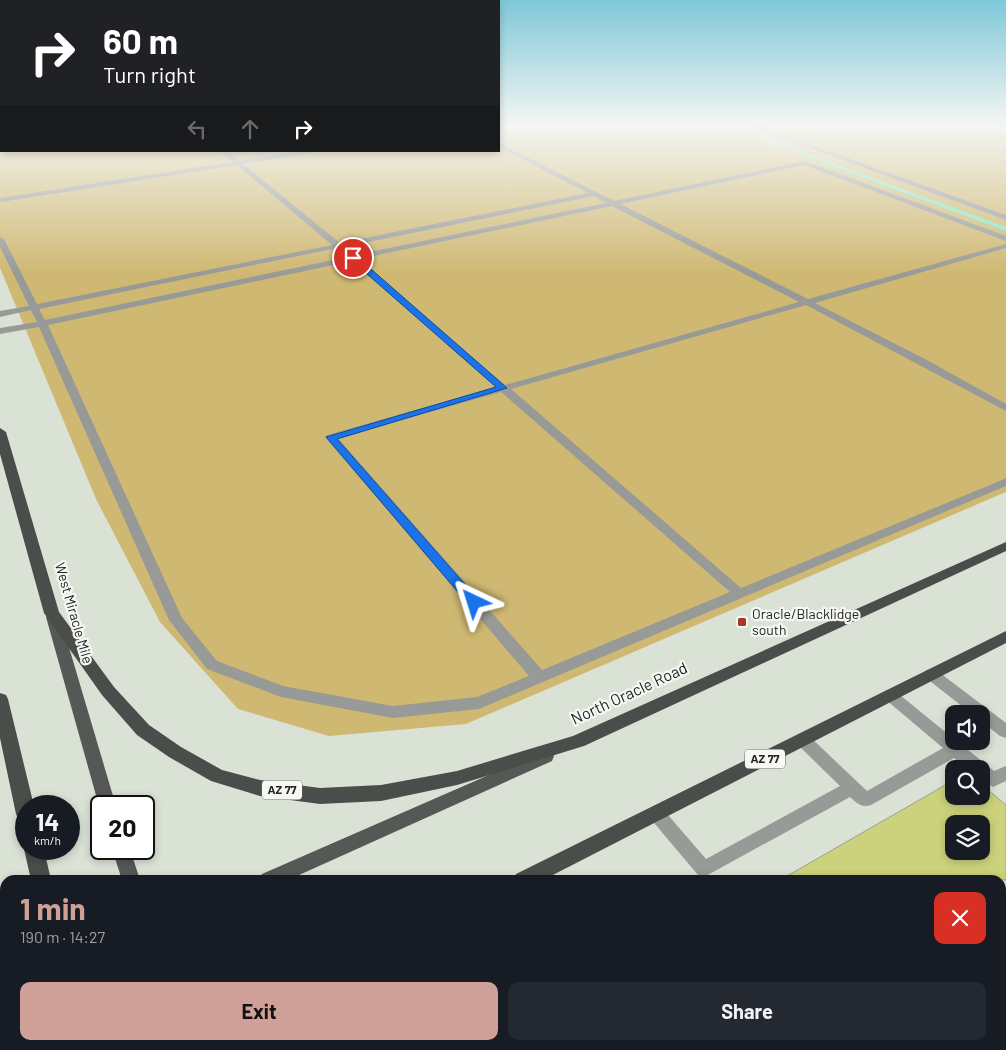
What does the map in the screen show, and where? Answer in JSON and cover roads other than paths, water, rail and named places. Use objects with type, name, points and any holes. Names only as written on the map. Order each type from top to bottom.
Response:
[{"type":"highway","name":"West Miracle Mile","points":[[0,432],[52,613]]},
{"type":"highway","name":"North Oracle Road","points":[[578,741],[1006,546]]},
{"type":"highway","name":"AZ 77","points":[[52,613],[108,692],[142,730],[216,776],[260,788],[320,796],[381,793],[457,778],[578,741]]},
{"type":"highway","name":"AZ 77","points":[[533,875],[1006,636]]},
{"type":"highway","points":[[0,699],[22,795]]},
{"type":"highway","points":[[36,860],[40,875]]},
{"type":"main road","name":"West Miracle Mile","points":[[52,613],[105,795]]},
{"type":"main road","name":"North Oracle Road","points":[[280,875],[578,741]]},
{"type":"main road","points":[[125,860],[129,875]]},
{"type":"street","points":[[0,200],[150,176]]},
{"type":"street","points":[[254,176],[338,245],[739,593]]},
{"type":"street","points":[[559,176],[922,361],[1006,408]]},
{"type":"street","points":[[0,330],[42,323],[744,176]]},
{"type":"street","points":[[839,176],[1006,238]]},
{"type":"street","points":[[891,176],[1006,218]]},
{"type":"street","points":[[0,314],[594,194]]},
{"type":"street","points":[[0,239],[42,323],[176,620],[212,665],[281,691],[393,712],[479,703],[539,676],[1006,482]]},
{"type":"street","points":[[539,676],[331,437],[1006,246]]},
{"type":"street","points":[[931,674],[1006,732]]},
{"type":"street","points":[[890,695],[945,740]]},
{"type":"street","points":[[803,740],[865,800],[954,750]]},
{"type":"street","points":[[957,750],[969,760]]},
{"type":"street","points":[[990,778],[993,780],[1006,773]]},
{"type":"street","points":[[656,813],[704,869],[852,788]]},
{"type":"waterway","points":[[863,176],[1006,229]]},
{"type":"place","name":"Oracle/Blacklidge south","points":[[742,622]]}]
